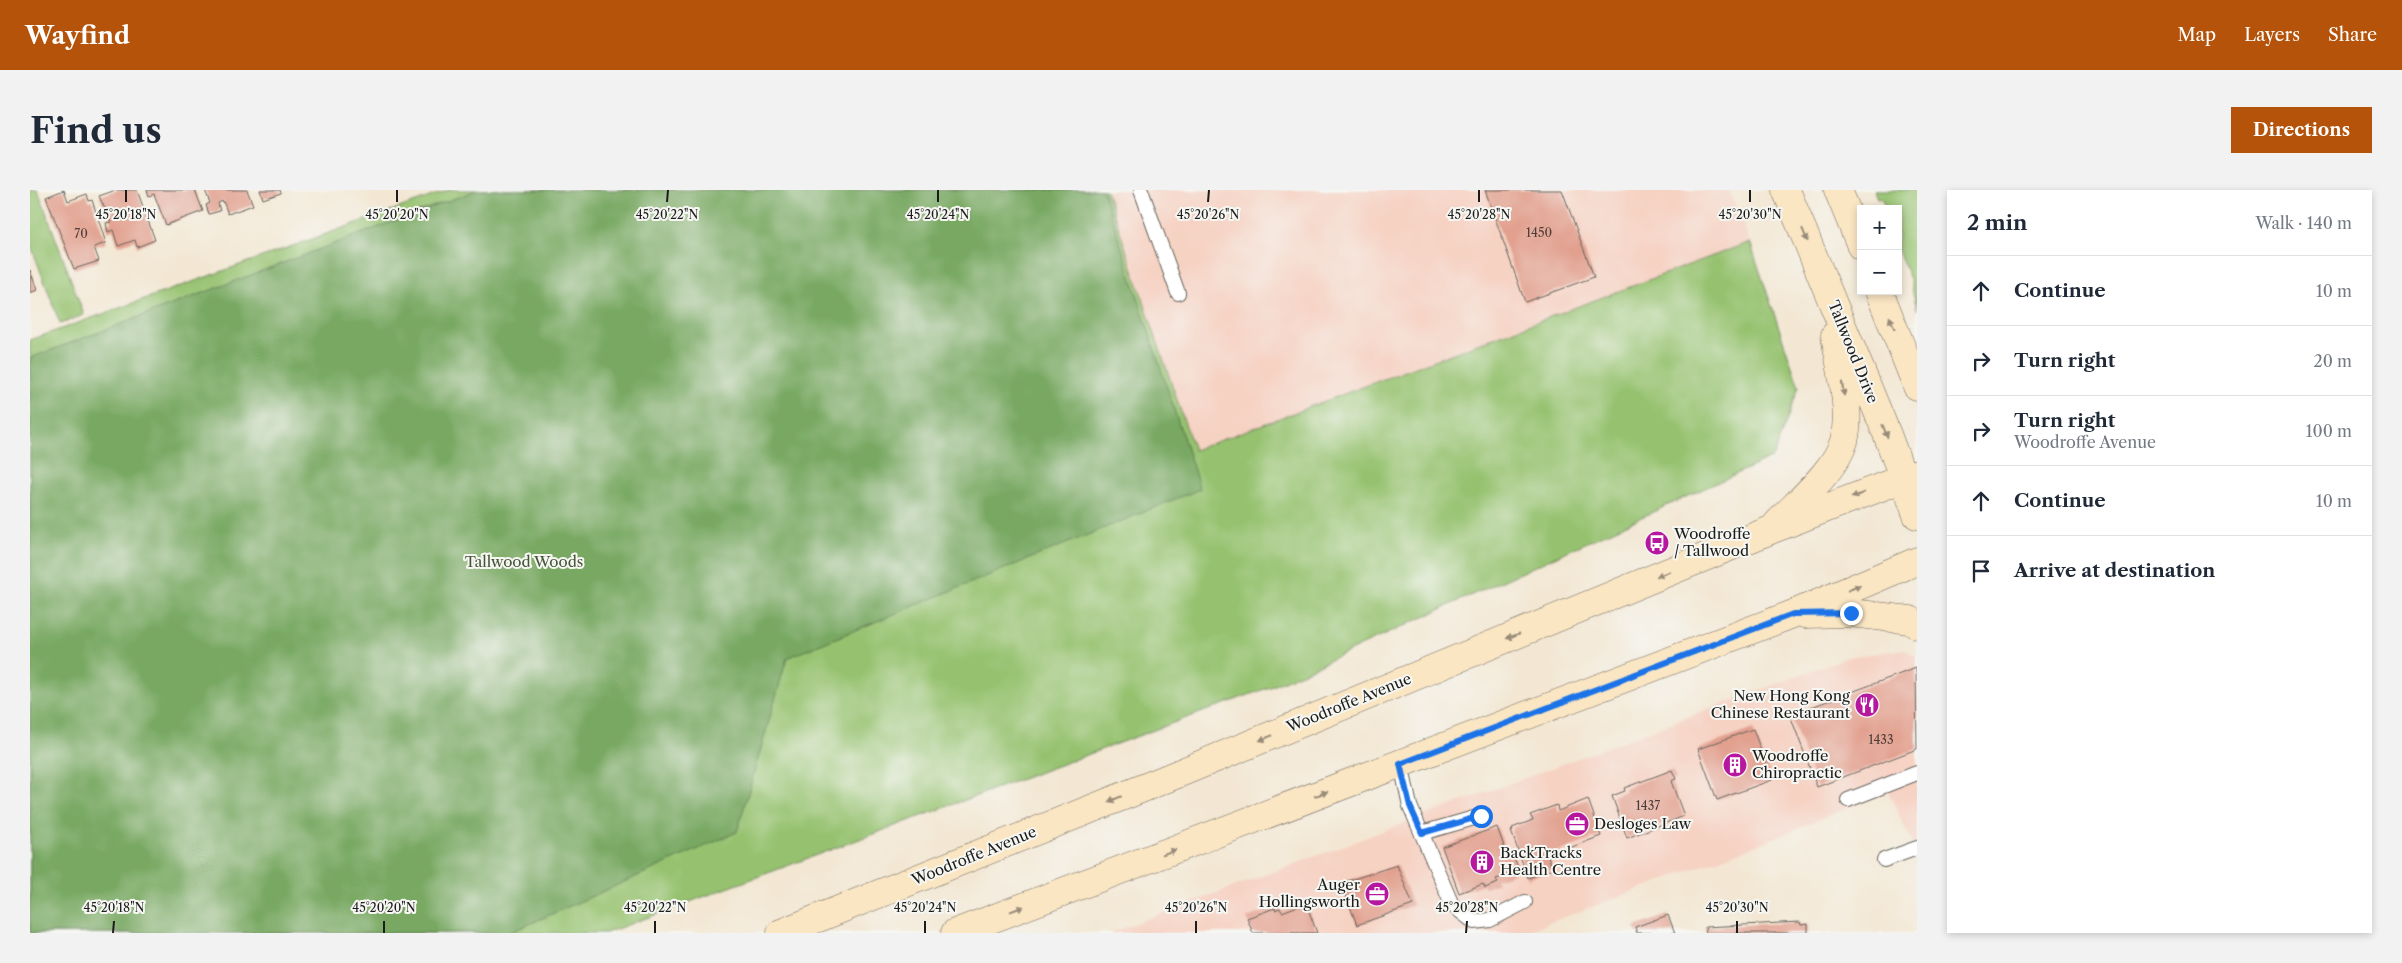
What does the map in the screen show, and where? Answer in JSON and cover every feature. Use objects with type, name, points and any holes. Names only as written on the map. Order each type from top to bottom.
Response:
[{"type":"main road","name":"Tallwood Drive","points":[[1786,190],[1910,475],[1917,515]]},
{"type":"main road","points":[[1838,190],[1857,236]]},
{"type":"main road","points":[[1773,529],[1832,464],[1844,441],[1846,406],[1828,289]]},
{"type":"main road","points":[[1881,295],[1911,359],[1917,386]]},
{"type":"main road","name":"Woodroffe Avenue","points":[[781,933],[1132,793],[1773,529],[1910,475]]},
{"type":"main road","points":[[955,933],[1793,614],[1917,561]]},
{"type":"main road","points":[[1793,614],[1851,613],[1910,620],[1917,625]]},
{"type":"lane","points":[[1141,190],[1178,292]]},
{"type":"lane","points":[[1400,764],[1410,806],[1452,905],[1474,922],[1490,920],[1525,902]]},
{"type":"lane","points":[[1848,800],[1917,773]]},
{"type":"lane","points":[[1422,833],[1481,816]]},
{"type":"lane","points":[[1884,860],[1917,848]]},
{"type":"shaded area","points":[[1106,190],[1729,190],[1750,242],[1194,450]]},
{"type":"shaded area","points":[[1905,649],[1917,658],[1917,854],[1888,791],[1755,846],[1522,933],[1110,933],[1848,657]]},
{"type":"green space","points":[[30,190],[38,190],[84,315],[60,324],[30,243]]},
{"type":"green space","name":"Tallwood Woods","points":[[449,190],[1106,190],[1194,450],[1750,242],[1799,387],[1773,457],[1273,686],[606,933],[30,933],[30,340]]},
{"type":"green space","name":"Tallwood Woods","points":[[477,190],[1103,190],[1200,489],[787,658],[737,832],[509,933],[30,933],[30,358]]},
{"type":"green space","points":[[1874,190],[1917,190],[1917,310],[1910,279],[1902,260],[1902,205],[1884,205],[1881,198],[1877,198]]},
{"type":"building","points":[[64,190],[68,201],[87,194],[89,201],[92,200],[106,243],[94,247],[99,261],[74,269],[46,197]]},
{"type":"building","points":[[116,190],[137,190],[155,240],[137,247],[135,240],[118,246],[113,230],[108,232],[106,223],[111,222],[99,196]]},
{"type":"building","points":[[147,190],[195,190],[203,211],[166,225],[154,194],[149,196]]},
{"type":"building","points":[[205,190],[247,190],[253,205],[228,214],[223,201],[218,203],[220,211],[209,214],[206,205],[210,203]]},
{"type":"building","points":[[260,190],[280,190],[281,193],[263,199]]},
{"type":"building","points":[[1485,190],[1562,190],[1594,277],[1525,302]]},
{"type":"building","points":[[30,270],[37,290],[30,293]]},
{"type":"building","points":[[1916,668],[1917,749],[1817,787],[1790,715]]},
{"type":"building","name":"Woodroffe Chiropractic","points":[[1753,729],[1772,780],[1717,800],[1698,749]]},
{"type":"building","points":[[1672,770],[1676,779],[1671,781],[1684,816],[1627,838],[1612,796],[1625,791],[1624,788]]},
{"type":"building","points":[[1588,799],[1601,836],[1548,856],[1553,869],[1528,878],[1511,831],[1513,830],[1512,828],[1533,820],[1530,815],[1557,805],[1558,811]]},
{"type":"building","name":"BackTracks Health Centre","points":[[1497,827],[1508,857],[1513,855],[1518,867],[1512,870],[1514,873],[1496,879],[1498,883],[1485,888],[1483,884],[1459,893],[1442,847]]},
{"type":"building","name":"Auger Hollingsworth","points":[[1397,865],[1413,905],[1357,925],[1341,883]]},
{"type":"building","points":[[1306,903],[1317,933],[1253,933],[1247,918],[1275,908],[1275,910],[1280,908],[1282,912]]},
{"type":"building","points":[[1668,915],[1675,933],[1637,933],[1635,927]]},
{"type":"building","points":[[1800,922],[1801,925],[1808,924],[1808,933],[1706,933],[1705,927]]},
{"type":"place","name":"Woodroffe / Tallwood","points":[[1657,543]]},
{"type":"place","name":"New Hong Kong Chinese Restaurant","points":[[1867,705]]},
{"type":"place","name":"Woodroffe Chiropractic","points":[[1735,765]]},
{"type":"place","name":"Desloges Law","points":[[1577,824]]},
{"type":"place","name":"BackTracks Health Centre","points":[[1482,862]]},
{"type":"place","name":"Auger Hollingsworth","points":[[1377,894]]},
{"type":"route","points":[[1481,816],[1422,833],[1410,806],[1400,764],[1793,614],[1851,613]]}]
